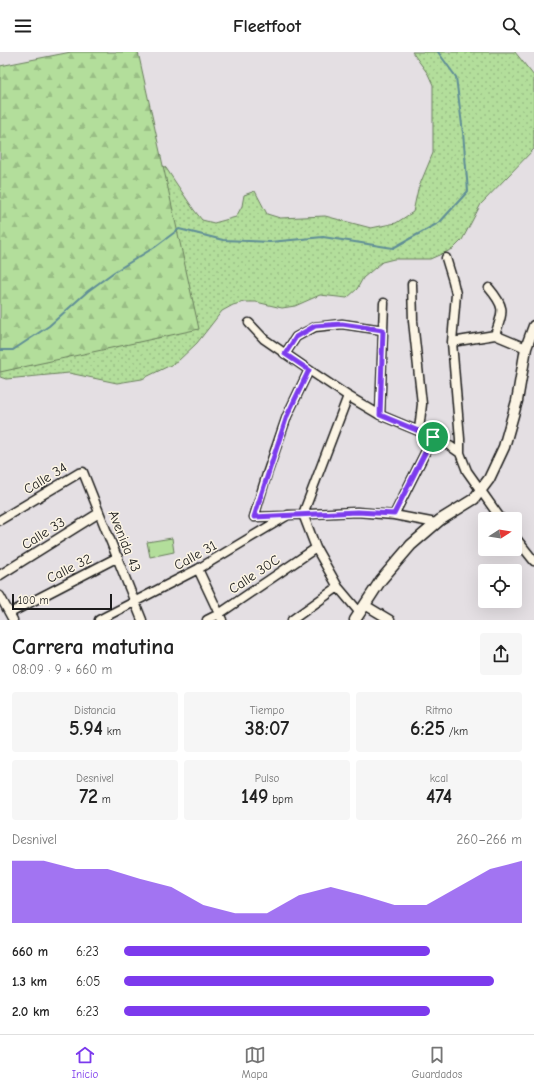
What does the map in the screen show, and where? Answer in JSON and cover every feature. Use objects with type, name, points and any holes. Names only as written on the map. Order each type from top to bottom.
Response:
[{"type":"main road","points":[[360,613],[381,580],[411,545],[436,523],[474,499],[489,479],[504,447],[517,401],[526,348],[534,326]]},
{"type":"street","points":[[446,258],[456,294],[452,342],[460,453],[467,471],[496,512]]},
{"type":"street","points":[[412,284],[413,320],[422,404],[418,430]]},
{"type":"street","points":[[489,288],[498,299],[502,308],[495,335]]},
{"type":"street","points":[[380,415],[384,303]]},
{"type":"street","points":[[249,323],[264,339],[348,396],[380,415],[433,437],[460,453]]},
{"type":"street","points":[[285,354],[296,337],[315,326],[342,324],[383,330]]},
{"type":"street","points":[[452,342],[495,335],[526,348]]},
{"type":"street","points":[[288,515],[254,517],[287,416],[309,370]]},
{"type":"street","points":[[348,396],[303,514],[316,548],[338,587],[360,613],[390,620]]},
{"type":"street","points":[[394,514],[433,437]]},
{"type":"street","name":"Avenida 43","points":[[82,472],[118,557],[142,620]]},
{"type":"street","name":"Calle 34","points":[[0,520],[82,472]]},
{"type":"street","name":"Calle 31","points":[[99,620],[198,569],[288,515],[357,512],[394,514],[436,523]]},
{"type":"street","name":"Calle 33","points":[[0,575],[99,513]]},
{"type":"street","points":[[522,546],[534,561]]},
{"type":"street","name":"Calle 30C","points":[[206,620],[220,617],[316,548]]},
{"type":"street","name":"Calle 32","points":[[12,617],[118,557]]},
{"type":"street","points":[[198,569],[220,617]]},
{"type":"street","points":[[292,620],[338,587]]},
{"type":"street","points":[[1,599],[12,617]]},
{"type":"green space","points":[[71,52],[138,52],[199,329],[0,372],[0,66]]},
{"type":"green space","points":[[412,52],[515,52],[534,76],[534,149],[481,204],[462,240],[453,249],[430,259],[394,259],[382,262],[363,278],[357,289],[347,298],[320,295],[295,306],[282,308],[256,302],[244,302],[233,305],[222,311],[197,343],[177,362],[142,379],[117,383],[69,373],[6,379],[0,377],[0,319],[145,152],[166,168],[202,220],[214,223],[236,217],[242,206],[244,195],[255,191],[267,214],[280,218],[325,216],[371,228],[396,223],[413,212],[418,189],[433,153],[433,85],[428,74]]},
{"type":"green space","points":[[172,538],[174,552],[150,557],[147,542]]},
{"type":"waterway","points":[[0,350],[13,350],[49,326],[88,291],[114,272],[155,247],[179,229],[223,240],[270,242],[323,237],[393,248],[440,222],[468,191],[456,77],[438,52]]},
{"type":"route","points":[[342,324],[383,330],[380,415],[433,437],[394,514],[357,512],[254,517],[287,416],[309,370],[285,354],[296,337],[315,326],[342,324]]}]
